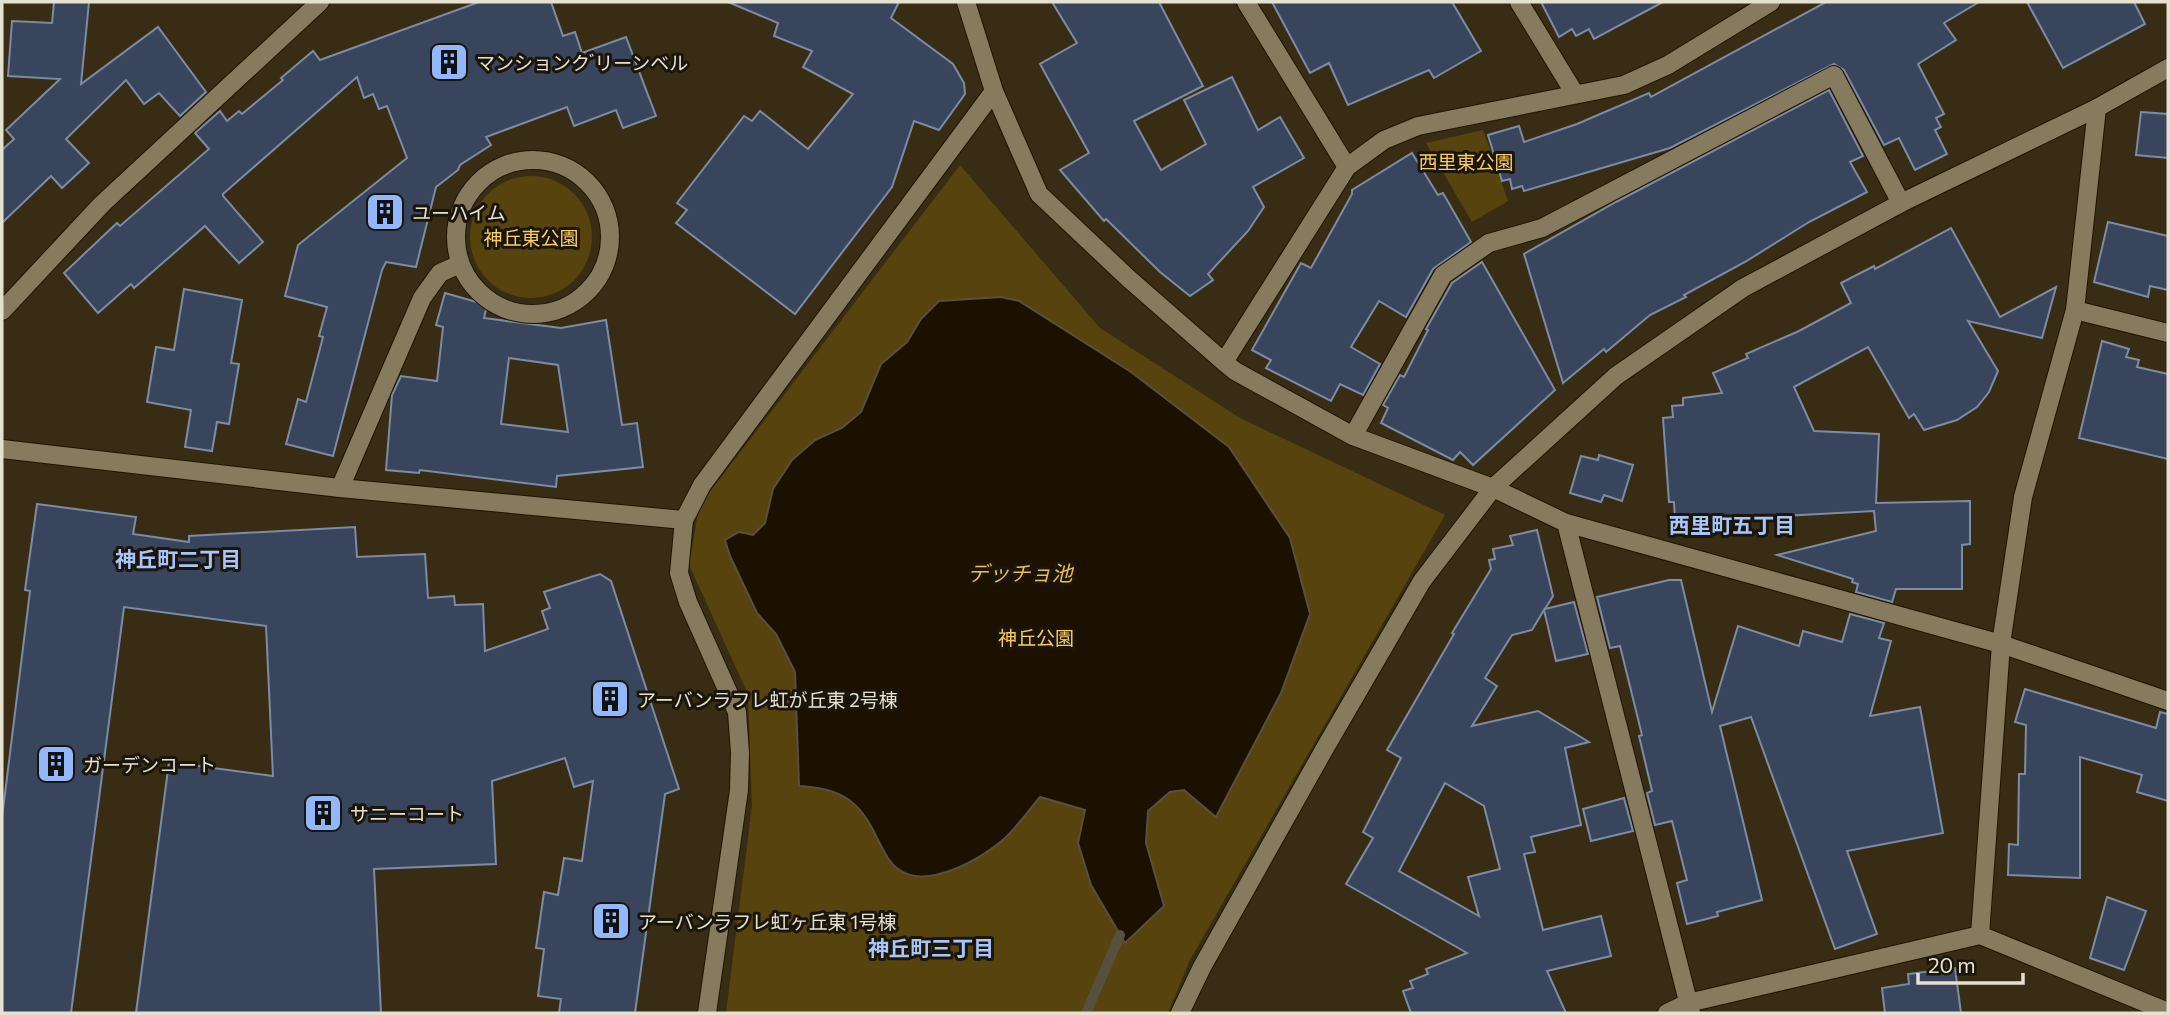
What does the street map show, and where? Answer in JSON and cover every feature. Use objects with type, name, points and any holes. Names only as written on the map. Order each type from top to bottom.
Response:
[{"type":"street","points":[[2,311],[102,204],[320,2]]},
{"type":"street","points":[[966,2],[994,91],[1039,194],[1128,278],[1235,371],[1353,436],[1493,488],[1566,523],[2001,644],[2168,701]]},
{"type":"street","points":[[1246,2],[1347,167]]},
{"type":"street","points":[[1520,2],[1575,94]]},
{"type":"street","points":[[1224,362],[1347,167],[1384,141],[1418,126],[1624,85],[1668,65],[1771,2]]},
{"type":"street","points":[[1180,1013],[1202,967],[1415,593],[1493,488],[1626,369],[1743,288],[1901,203],[2097,108],[2168,68]]},
{"type":"street","points":[[1353,436],[1443,275],[1489,243],[1542,228],[1834,75],[1901,203]]},
{"type":"street","points":[[707,1013],[739,790],[740,753],[737,712],[688,602],[680,573],[684,520],[702,485],[994,91]]},
{"type":"street","points":[[1980,935],[2001,644],[2023,497],[2075,310],[2097,108]]},
{"type":"street","points":[[532,159],[577,172],[606,206],[610,257],[596,285],[562,311],[516,314],[483,298],[460,264],[455,233],[469,191],[499,166],[532,159]]},
{"type":"street","points":[[340,488],[422,298],[440,273],[460,264]]},
{"type":"street","points":[[2075,310],[2168,333]]},
{"type":"street","points":[[2,449],[340,488],[684,520]]},
{"type":"street","points":[[1566,523],[1689,1008]]},
{"type":"street","points":[[1667,1013],[1980,935],[2168,1012]]},
{"type":"green space","name":"西里東公園","points":[[1483,130],[1508,201],[1472,222],[1426,143]]},
{"type":"green space","name":"神丘公園","points":[[960,165],[1100,328],[1240,418],[1445,515],[1190,960],[1168,1013],[726,1013],[752,806],[748,694],[689,565],[699,506]]},
{"type":"green space","name":"神丘東公園","points":[[531,176],[554,181],[574,194],[587,214],[592,237],[587,260],[574,280],[554,293],[531,298],[508,293],[488,280],[475,260],[470,237],[475,214],[488,194],[508,181]]},
{"type":"water","name":"デッチョ池","points":[[1001,297],[1019,301],[1131,372],[1229,447],[1290,538],[1310,614],[1281,693],[1216,817],[1184,790],[1170,792],[1148,811],[1146,843],[1164,906],[1125,943],[1091,885],[1078,843],[1085,810],[1040,797],[1010,833],[983,854],[939,874],[910,875],[894,866],[856,806],[827,790],[799,786],[795,672],[776,634],[757,613],[725,540],[739,532],[753,535],[765,523],[773,489],[792,460],[815,440],[842,428],[861,412],[881,364],[907,342],[921,319],[939,301]]},
{"type":"building","points":[[54,2],[89,2],[81,84],[158,27],[206,92],[180,116],[159,93],[144,104],[126,80],[66,139],[89,163],[62,188],[51,176],[2,223],[2,150],[14,139],[6,130],[60,79],[8,76],[12,21],[52,23]]},
{"type":"building","points":[[479,2],[551,2],[563,36],[575,32],[582,53],[626,37],[656,116],[623,128],[616,110],[574,126],[567,107],[486,137],[491,145],[460,165],[458,170],[436,187],[416,267],[386,262],[382,270],[333,456],[286,444],[298,399],[306,402],[323,337],[319,336],[327,307],[285,296],[298,245],[407,158],[387,106],[379,109],[373,94],[364,98],[357,77],[223,194],[263,242],[239,263],[205,226],[134,288],[131,284],[98,313],[64,273],[117,223],[120,226],[209,149],[195,133],[220,111],[227,121],[239,111],[242,114],[313,51],[320,60]]},
{"type":"building","points":[[728,2],[899,2],[891,18],[953,64],[964,83],[965,94],[939,130],[914,121],[892,187],[795,314],[676,223],[687,210],[677,203],[744,116],[752,121],[760,111],[808,149],[853,94],[803,67],[812,51],[774,36],[778,23]]},
{"type":"building","points":[[1052,2],[1159,2],[1203,86],[1134,121],[1161,170],[1206,144],[1184,100],[1232,77],[1258,130],[1280,117],[1304,158],[1253,187],[1264,207],[1248,231],[1208,274],[1213,280],[1190,296],[1160,272],[1106,219],[1104,221],[1060,170],[1089,153],[1040,64],[1077,43]]},
{"type":"building","points":[[1272,2],[1452,2],[1481,51],[1434,78],[1429,70],[1348,105],[1329,63],[1310,73]]},
{"type":"building","points":[[1541,2],[1663,2],[1594,39],[1589,29],[1576,36],[1572,29],[1559,37]]},
{"type":"building","points":[[1826,2],[1979,2],[1944,23],[1956,40],[1918,64],[1944,114],[1936,118],[1941,127],[1935,130],[1947,154],[1915,170],[1899,138],[1884,145],[1844,70],[1834,64],[1670,148],[1524,191],[1522,186],[1512,189],[1510,179],[1502,181],[1488,135],[1519,126],[1524,142],[1577,124],[1649,93],[1651,97]]},
{"type":"building","points":[[2027,2],[2134,2],[2145,24],[2063,68]]},
{"type":"building","points":[[1829,90],[1863,156],[1850,162],[1867,192],[1809,222],[1745,262],[1684,295],[1686,297],[1650,315],[1563,383],[1524,254],[1616,202]]},
{"type":"building","points":[[2141,112],[2168,114],[2168,158],[2136,155]]},
{"type":"building","points":[[1412,153],[1438,195],[1443,193],[1471,242],[1433,269],[1406,317],[1379,301],[1351,347],[1380,364],[1363,395],[1340,384],[1331,401],[1266,368],[1271,360],[1252,350],[1301,263],[1311,268],[1352,190]]},
{"type":"building","points":[[2108,222],[2168,236],[2168,290],[2150,286],[2148,297],[2094,282]]},
{"type":"building","points":[[1951,228],[2000,317],[2056,287],[2042,338],[1968,321],[1998,371],[1989,392],[1977,407],[1957,420],[1924,430],[1914,414],[1909,418],[1868,347],[1794,387],[1814,431],[1879,434],[1876,503],[1970,501],[1970,544],[1962,545],[1962,589],[1896,589],[1892,602],[1856,592],[1858,584],[1852,582],[1853,579],[1777,555],[1876,531],[1874,511],[1675,522],[1674,502],[1669,502],[1663,418],[1673,417],[1672,406],[1683,405],[1683,398],[1722,393],[1713,373],[1748,358],[1746,354],[1799,331],[1851,303],[1841,283],[1874,266],[1875,269]]},
{"type":"building","points":[[1482,262],[1555,390],[1473,465],[1460,452],[1453,460],[1381,423],[1388,408],[1383,405],[1400,375],[1404,377],[1428,330],[1426,329],[1452,283]]},
{"type":"building","points":[[184,289],[242,300],[231,363],[239,364],[229,424],[217,422],[212,451],[185,447],[191,410],[147,402],[156,347],[174,350]]},
{"type":"building","points":[[445,293],[487,305],[484,318],[561,328],[606,320],[622,425],[637,423],[643,467],[557,476],[556,487],[420,470],[419,473],[386,470],[392,395],[401,376],[437,381],[443,327],[436,325]],"holes":[[[509,358],[558,365],[568,432],[501,424]]]},
{"type":"building","points":[[2102,341],[2129,349],[2126,357],[2139,360],[2137,367],[2168,374],[2168,459],[2079,438]]},
{"type":"building","points":[[1599,455],[1633,465],[1622,501],[1604,495],[1601,502],[1570,493],[1581,456],[1598,460]]},
{"type":"building","points":[[37,504],[136,517],[133,534],[189,542],[189,536],[355,527],[357,557],[425,554],[428,598],[454,596],[455,605],[483,604],[485,651],[548,629],[542,611],[550,608],[544,592],[600,574],[611,581],[679,789],[665,794],[635,1013],[559,1013],[561,999],[538,996],[544,949],[536,948],[544,892],[558,895],[564,858],[582,861],[593,781],[574,787],[565,758],[492,781],[496,864],[374,869],[381,1013],[136,1013],[169,762],[273,776],[266,626],[124,607],[71,1013],[2,1013],[2,818],[30,591],[25,590]]},
{"type":"building","points":[[1537,530],[1553,596],[1545,609],[1574,602],[1588,654],[1556,661],[1544,610],[1532,630],[1512,635],[1485,678],[1497,686],[1472,726],[1538,711],[1589,742],[1565,748],[1581,825],[1531,837],[1535,852],[1524,854],[1543,930],[1601,916],[1611,956],[1547,971],[1566,1013],[1411,1013],[1403,991],[1413,988],[1410,981],[1428,974],[1426,969],[1467,953],[1346,884],[1373,838],[1363,832],[1401,758],[1387,750],[1491,569],[1489,560],[1495,559],[1493,549],[1513,545],[1510,536]],"holes":[[[1445,783],[1484,806],[1500,869],[1468,877],[1479,916],[1399,871]]]},
{"type":"building","points":[[1669,580],[1681,580],[1712,712],[1738,626],[1799,646],[1803,631],[1842,642],[1850,614],[1884,623],[1879,638],[1891,641],[1870,716],[1920,707],[1943,833],[1847,851],[1877,934],[1835,949],[1751,717],[1720,726],[1762,900],[1717,912],[1718,916],[1687,924],[1677,883],[1687,880],[1672,821],[1655,825],[1647,793],[1652,791],[1639,736],[1642,735],[1620,646],[1610,648],[1597,597]]},
{"type":"building","points":[[2025,689],[2156,728],[2160,712],[2168,714],[2168,801],[2137,792],[2142,775],[2080,757],[2080,878],[2008,875],[2009,844],[2018,845],[2019,774],[2025,774],[2026,725],[2015,722]]},
{"type":"building","points":[[1624,798],[1633,831],[1591,841],[1583,809]]},
{"type":"building","points":[[2107,897],[2146,911],[2124,970],[2090,958]]},
{"type":"building","points":[[1955,968],[1961,1013],[1885,1013],[1882,988],[1909,984],[1908,974]]},
{"type":"waterway","points":[[1086,1013],[1120,935]]},
{"type":"place","name":"マンションク ゙リーンベル","points":[[449,62]]},
{"type":"place","name":"ユーハイム","points":[[385,212]]},
{"type":"place","name":"アーバンラフレ虹が丘東 2号棟","points":[[610,699]]},
{"type":"place","name":"ガーデンコート","points":[[56,764]]},
{"type":"place","name":"サニーコート","points":[[323,813]]},
{"type":"place","name":"アーバンラフレ虹ヶ丘東 1号棟","points":[[611,921]]},
{"type":"district","name":"西里町五丁目","points":[[1732,524]]},
{"type":"district","name":"神丘町二丁目","points":[[178,558]]},
{"type":"district","name":"神丘町三丁目","points":[[931,947]]}]
